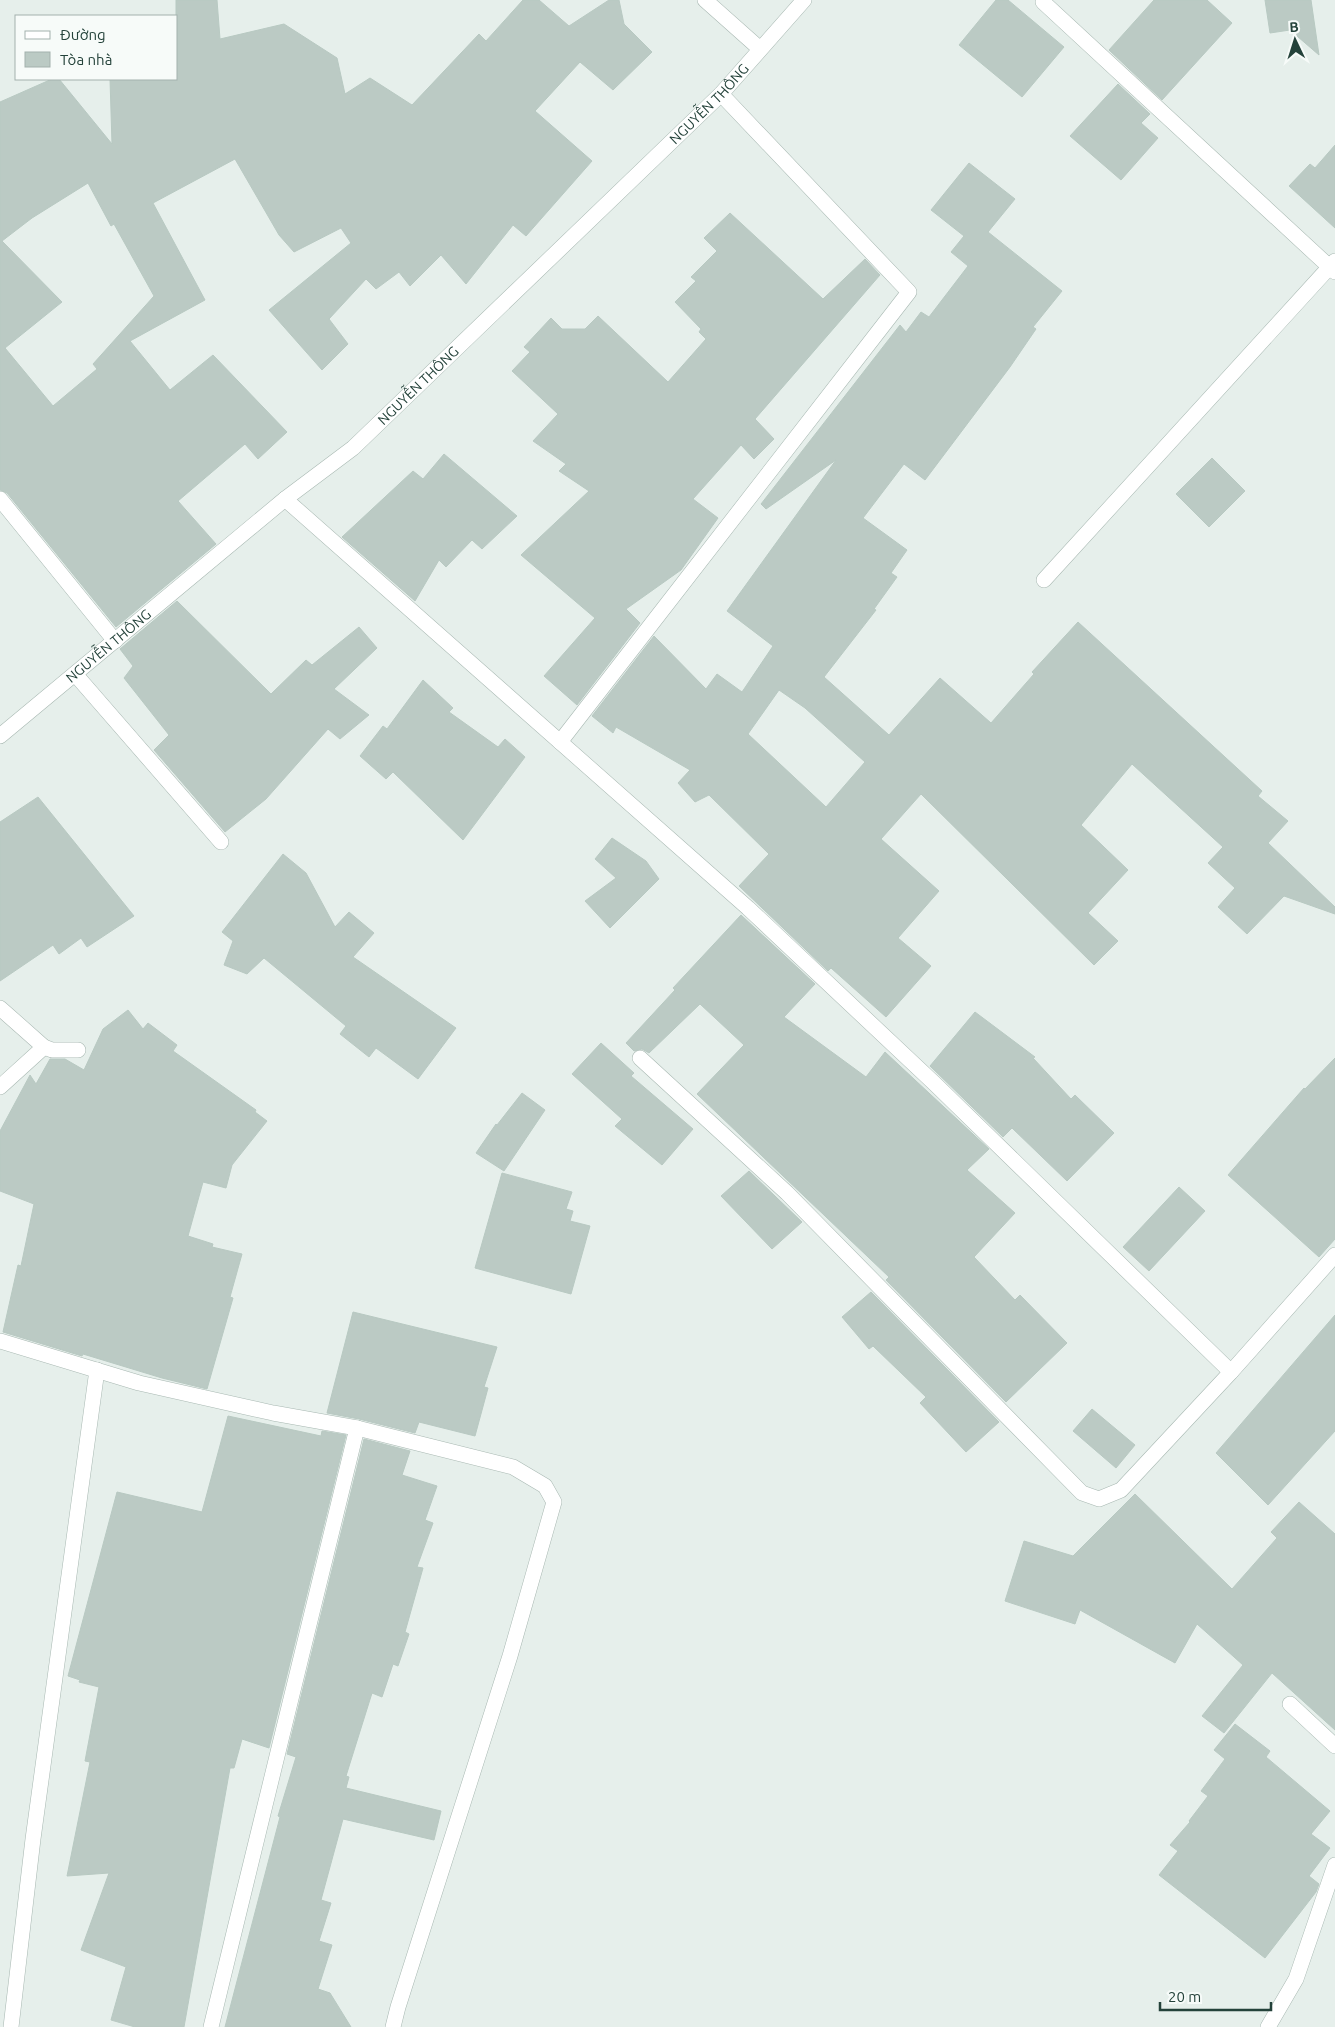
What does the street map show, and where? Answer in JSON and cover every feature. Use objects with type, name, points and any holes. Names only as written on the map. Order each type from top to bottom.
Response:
[{"type":"street","points":[[705,0],[760,49]]},
{"type":"street","name":"NGUYỄN THÔNG","points":[[0,736],[285,499],[353,448],[721,94],[804,0]]},
{"type":"street","points":[[1043,2],[1333,267],[1044,580]]},
{"type":"street","points":[[560,742],[909,292],[721,94]]},
{"type":"street","points":[[0,499],[115,641]]},
{"type":"street","points":[[285,499],[748,908],[927,1076],[1231,1372]]},
{"type":"street","points":[[75,674],[221,842]]},
{"type":"street","points":[[0,1008],[44,1047],[52,1050],[78,1050]]},
{"type":"street","points":[[0,1087],[44,1047]]},
{"type":"street","points":[[640,1058],[787,1193],[1082,1493],[1099,1499],[1121,1490],[1231,1372],[1335,1255]]},
{"type":"street","points":[[0,1341],[139,1383],[273,1414],[357,1428],[513,1467],[545,1486],[554,1502],[510,1656],[398,2006],[393,2027]]},
{"type":"street","points":[[11,2027],[35,1829],[97,1370]]},
{"type":"street","points":[[211,2027],[357,1428]]},
{"type":"street","points":[[1290,1704],[1335,1746]]},
{"type":"street","points":[[1268,2027],[1296,1979],[1335,1865]]},
{"type":"building","points":[[176,0],[217,0],[220,39],[284,24],[337,58],[345,94],[370,78],[412,105],[479,34],[486,41],[523,0],[539,0],[569,26],[609,0],[619,0],[624,24],[652,52],[613,90],[580,62],[535,111],[592,161],[526,236],[513,225],[466,284],[441,255],[410,286],[399,272],[376,289],[366,279],[329,319],[348,344],[322,370],[269,310],[351,243],[341,228],[294,252],[279,235],[235,159],[153,203],[205,300],[130,341],[170,390],[213,355],[287,432],[258,459],[245,444],[178,501],[216,544],[116,627],[7,493],[0,490],[0,102],[50,80],[60,80],[112,144],[110,80],[178,80],[178,15],[176,15]],"holes":[[[88,183],[111,226],[114,224],[154,296],[93,364],[97,369],[53,406],[5,348],[62,302],[2,241],[32,218]]]},
{"type":"building","points":[[996,0],[1008,0],[1064,47],[1022,97],[959,45]]},
{"type":"building","points":[[1154,0],[1207,0],[1232,23],[1162,100],[1109,50]]},
{"type":"building","points":[[1265,0],[1311,0],[1319,55],[1290,30],[1270,33]]},
{"type":"building","points":[[1118,84],[1150,114],[1141,123],[1158,138],[1121,180],[1070,136]]},
{"type":"building","points":[[1335,145],[1335,228],[1289,186],[1310,164],[1315,168]]},
{"type":"building","points":[[969,163],[1015,199],[988,232],[1062,291],[1033,327],[1036,329],[1010,367],[925,480],[904,464],[863,518],[907,550],[891,573],[897,577],[874,609],[876,610],[824,677],[889,735],[940,678],[991,723],[1034,674],[1032,672],[1078,622],[1262,791],[1258,796],[1288,821],[1268,843],[1335,907],[1335,914],[1284,896],[1247,934],[1218,907],[1235,888],[1208,863],[1223,847],[1132,764],[1081,825],[1128,870],[1088,913],[1118,941],[1094,965],[921,794],[881,839],[939,891],[898,938],[931,966],[886,1017],[831,968],[828,971],[739,886],[769,854],[709,795],[695,802],[678,783],[690,770],[616,727],[613,733],[592,716],[654,636],[706,689],[717,674],[742,692],[773,646],[727,611],[836,460],[766,509],[761,504],[900,325],[906,332],[921,312],[929,317],[968,266],[951,252],[964,236],[931,210]],"holes":[[[779,690],[805,708],[865,762],[826,807],[748,734]]]},
{"type":"building","points":[[730,213],[823,299],[865,259],[880,275],[755,419],[774,439],[754,459],[741,445],[693,499],[718,518],[681,570],[626,609],[640,623],[577,705],[544,676],[595,618],[521,555],[589,491],[559,471],[566,464],[533,441],[558,414],[512,371],[530,352],[524,347],[551,318],[562,329],[585,329],[598,316],[668,382],[706,339],[699,332],[701,329],[675,302],[696,281],[691,277],[717,251],[704,238]]},
{"type":"building","points":[[444,454],[517,516],[482,549],[472,540],[446,567],[439,560],[415,601],[342,537],[413,471],[423,479]]},
{"type":"building","points":[[1212,458],[1245,491],[1209,527],[1176,494]]},
{"type":"building","points":[[177,601],[271,694],[306,660],[312,665],[359,627],[377,648],[334,689],[369,715],[340,739],[328,729],[266,799],[225,832],[154,750],[169,735],[124,678],[133,666],[120,649]]},
{"type":"building","points":[[423,680],[453,708],[449,712],[498,747],[505,739],[525,757],[463,840],[393,772],[386,779],[360,756],[383,726],[387,729]]},
{"type":"building","points":[[38,797],[134,916],[87,947],[81,938],[59,954],[53,945],[0,981],[0,822]]},
{"type":"building","points":[[612,838],[646,861],[659,879],[610,928],[585,901],[616,878],[595,859]]},
{"type":"building","points":[[283,854],[306,873],[335,927],[349,912],[374,933],[353,957],[456,1028],[418,1079],[376,1048],[369,1057],[340,1034],[346,1026],[264,958],[247,974],[224,965],[233,941],[222,932]]},
{"type":"building","points":[[741,915],[815,984],[784,1017],[866,1077],[885,1052],[989,1149],[967,1170],[1015,1213],[974,1257],[1015,1300],[1020,1295],[1067,1343],[1006,1402],[886,1280],[889,1277],[697,1094],[744,1045],[700,1004],[649,1053],[642,1049],[634,1051],[626,1043],[675,990],[673,988]]},
{"type":"building","points":[[128,1010],[143,1029],[148,1023],[177,1045],[173,1051],[256,1110],[255,1112],[267,1121],[232,1165],[226,1188],[203,1182],[188,1236],[213,1244],[212,1247],[242,1254],[230,1297],[233,1298],[207,1389],[162,1378],[83,1354],[82,1356],[3,1332],[18,1265],[21,1266],[34,1204],[0,1191],[0,1131],[30,1075],[36,1084],[50,1059],[65,1059],[84,1070],[103,1029]]},
{"type":"building","points":[[975,1012],[1035,1057],[1033,1058],[1071,1099],[1075,1095],[1114,1133],[1067,1181],[1012,1128],[1003,1137],[930,1066]]},
{"type":"building","points":[[601,1043],[634,1073],[631,1076],[693,1129],[662,1165],[615,1126],[622,1119],[572,1074]]},
{"type":"building","points":[[1335,1058],[1335,1239],[1319,1257],[1228,1175],[1304,1088]]},
{"type":"building","points":[[522,1093],[545,1110],[504,1171],[476,1153],[496,1124]]},
{"type":"building","points":[[749,1171],[802,1222],[772,1249],[721,1196]]},
{"type":"building","points":[[502,1173],[572,1192],[566,1209],[573,1211],[570,1221],[590,1226],[571,1294],[475,1268]]},
{"type":"building","points":[[1179,1187],[1205,1211],[1149,1271],[1123,1247]]},
{"type":"building","points":[[871,1292],[999,1422],[966,1452],[920,1403],[926,1397],[873,1346],[869,1349],[842,1317]]},
{"type":"building","points":[[353,1312],[497,1347],[484,1387],[488,1388],[475,1436],[419,1422],[415,1433],[327,1413]]},
{"type":"building","points":[[1335,1315],[1335,1431],[1268,1505],[1216,1453]]},
{"type":"building","points":[[1092,1409],[1135,1445],[1116,1468],[1073,1431]]},
{"type":"building","points":[[228,1416],[321,1436],[322,1431],[346,1435],[269,1748],[242,1739],[234,1768],[230,1768],[184,2027],[135,2027],[111,2020],[126,1967],[81,1950],[109,1873],[67,1876],[90,1762],[85,1761],[99,1687],[79,1682],[80,1680],[68,1676],[117,1492],[202,1512]]},
{"type":"building","points":[[364,1439],[410,1451],[402,1475],[437,1486],[425,1520],[433,1523],[417,1567],[423,1568],[405,1632],[409,1634],[398,1666],[393,1664],[382,1697],[372,1693],[346,1776],[349,1777],[346,1788],[441,1811],[434,1840],[343,1819],[321,1900],[331,1903],[319,1941],[332,1945],[318,1989],[330,1993],[351,2027],[225,2027],[280,1817],[278,1816],[296,1757],[287,1754]]},
{"type":"building","points":[[1135,1494],[1232,1589],[1277,1538],[1271,1532],[1299,1502],[1335,1534],[1335,1730],[1272,1673],[1224,1733],[1202,1716],[1243,1665],[1197,1624],[1175,1663],[1080,1610],[1075,1624],[1005,1601],[1024,1541],[1073,1556]]},
{"type":"building","points":[[1235,1724],[1270,1751],[1266,1757],[1330,1811],[1311,1834],[1330,1848],[1309,1876],[1319,1884],[1316,1892],[1265,1958],[1159,1875],[1178,1851],[1170,1845],[1190,1822],[1208,1796],[1201,1791],[1225,1759],[1214,1750]]}]
